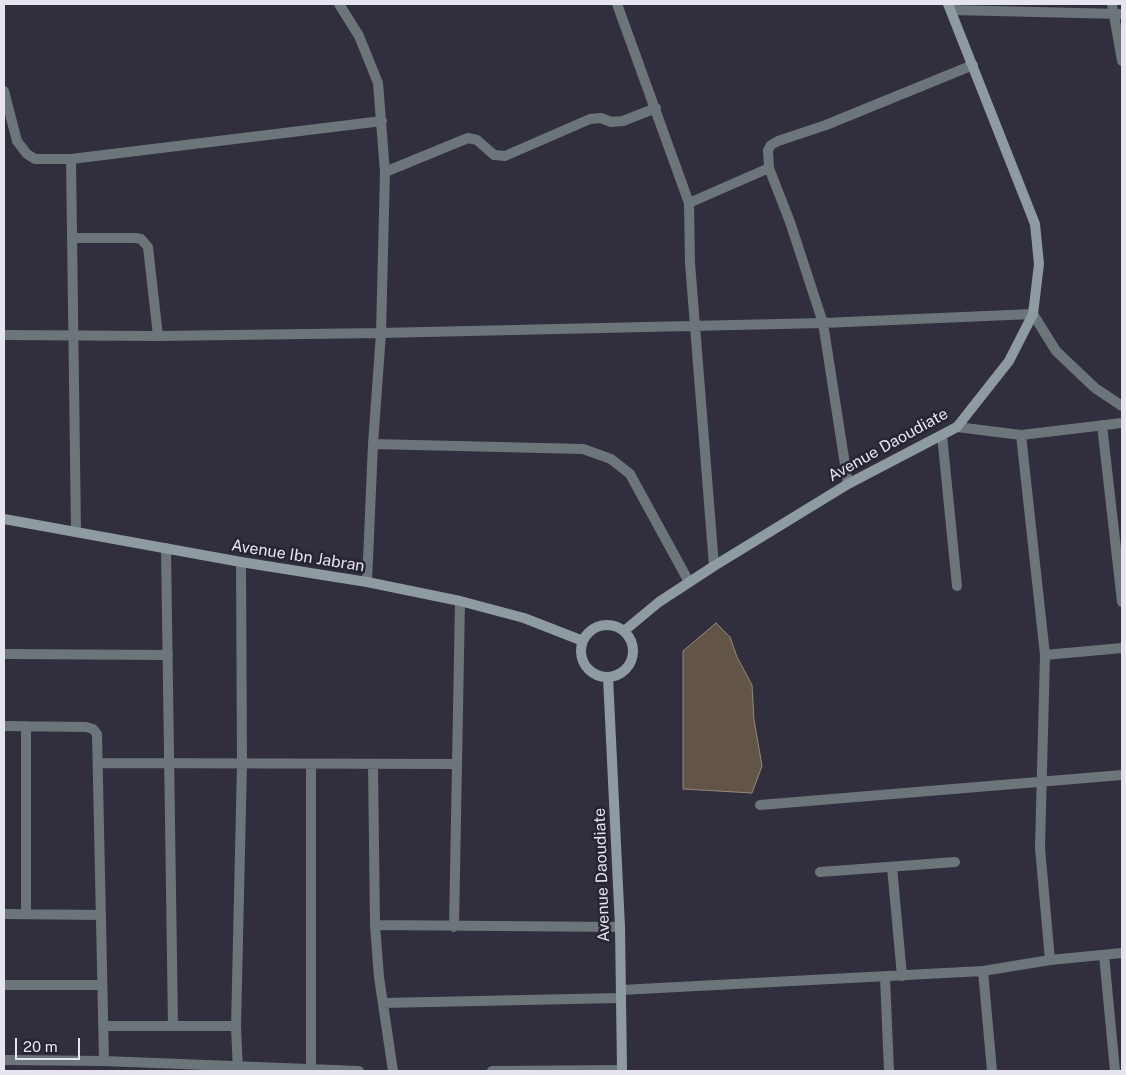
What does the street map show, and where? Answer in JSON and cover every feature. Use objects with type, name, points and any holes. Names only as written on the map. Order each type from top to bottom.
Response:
[{"type":"street","points":[[342,4],[359,36],[378,83],[385,172],[381,334],[373,444],[367,582]]},
{"type":"street","points":[[617,4],[690,202],[690,263],[714,566]]},
{"type":"street","points":[[949,7],[1116,11],[1122,62]]},
{"type":"street","name":"Avenue Daoudiate","points":[[624,631],[659,602],[714,566],[848,484],[957,427],[1009,361],[1033,314],[1039,264],[1036,224],[949,7]]},
{"type":"street","points":[[848,484],[823,323],[790,222],[769,168],[768,150],[771,145],[778,141],[826,125],[973,65]]},
{"type":"street","points":[[4,91],[17,141],[27,154],[35,158],[71,159],[382,121]]},
{"type":"street","points":[[385,172],[468,138],[477,140],[494,155],[505,156],[590,120],[601,118],[611,122],[623,121],[656,108]]},
{"type":"street","points":[[71,159],[76,532]]},
{"type":"street","points":[[690,202],[769,168]]},
{"type":"street","points":[[72,238],[141,239],[148,247],[158,336]]},
{"type":"street","points":[[4,335],[381,334],[823,323],[1033,314],[1056,351],[1095,388],[1122,406]]},
{"type":"street","points":[[957,427],[1021,435],[1122,423]]},
{"type":"street","points":[[1102,425],[1122,602]]},
{"type":"street","points":[[942,434],[957,586]]},
{"type":"street","points":[[1021,435],[1046,655],[1040,848],[1050,960]]},
{"type":"street","points":[[373,444],[584,449],[611,459],[630,474],[689,582]]},
{"type":"street","name":"Avenue Ibn Jabran","points":[[4,518],[241,562],[367,582],[460,601],[524,618],[583,641]]},
{"type":"street","points":[[166,548],[173,1026]]},
{"type":"street","points":[[237,1069],[236,1026],[242,764],[241,562]]},
{"type":"street","points":[[454,926],[460,601]]},
{"type":"street","points":[[613,625],[624,631],[631,641],[632,653],[629,665],[620,673],[608,677],[598,675],[589,670],[583,661],[581,651],[583,641],[590,631],[601,626],[613,625]]},
{"type":"street","points":[[1046,655],[1122,648]]},
{"type":"street","points":[[4,654],[168,655]]},
{"type":"street","name":"Avenue Daoudiate","points":[[608,677],[620,927],[622,1070]]},
{"type":"street","points":[[4,726],[86,727],[93,729],[97,734],[104,1061]]},
{"type":"street","points":[[26,726],[26,914]]},
{"type":"street","points":[[98,763],[456,764]]},
{"type":"street","points":[[310,764],[311,1069]]},
{"type":"street","points":[[373,765],[375,925],[379,976],[393,1071]]},
{"type":"street","points":[[760,805],[1122,775]]},
{"type":"street","points":[[820,872],[955,862]]},
{"type":"street","points":[[892,866],[902,976]]},
{"type":"street","points":[[4,914],[101,914]]},
{"type":"street","points":[[375,925],[620,927]]},
{"type":"street","points":[[383,1003],[621,994],[983,971],[1050,960],[1122,953]]},
{"type":"street","points":[[1104,955],[1115,1071]]},
{"type":"street","points":[[983,971],[992,1071]]},
{"type":"street","points":[[885,977],[888,1071]]},
{"type":"street","points":[[4,985],[102,985]]},
{"type":"street","points":[[104,1026],[236,1026]]},
{"type":"street","points":[[4,1060],[104,1061],[237,1069],[359,1071]]},
{"type":"street","points":[[492,1071],[622,1070]]},
{"type":"building","points":[[716,623],[730,637],[737,657],[752,685],[754,720],[762,766],[752,793],[683,789],[683,651]]}]
